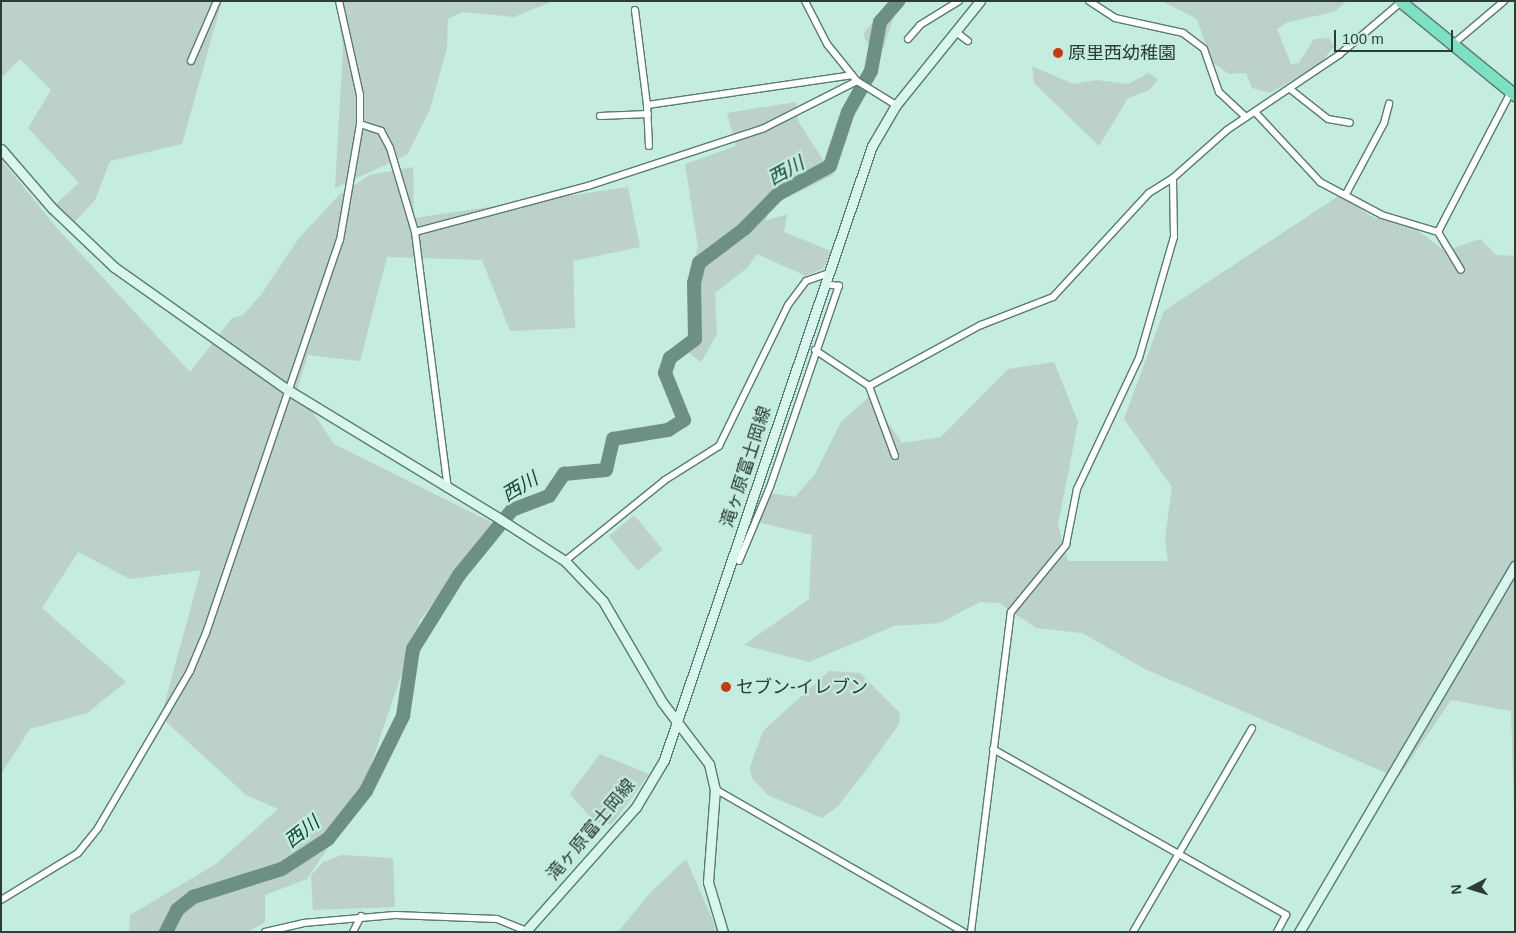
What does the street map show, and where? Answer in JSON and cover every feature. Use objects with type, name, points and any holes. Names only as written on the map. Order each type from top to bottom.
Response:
[{"type":"highway","points":[[1405,3],[1451,46],[1513,94]]},
{"type":"street","points":[[191,62],[217,1]]},
{"type":"street","points":[[1,900],[78,853],[120,795],[158,728],[206,633],[340,240],[360,124],[356,72],[339,1]]},
{"type":"street","points":[[805,1],[827,44],[857,81],[896,105]]},
{"type":"street","points":[[908,39],[920,25],[959,1]]},
{"type":"street","name":"滝ヶ原富士岡線","points":[[525,931],[636,807],[664,760],[679,722],[872,146],[896,105],[980,1]]},
{"type":"street","points":[[1088,1],[1116,18],[1183,33],[1204,49],[1214,84],[1246,117]]},
{"type":"street","points":[[1451,46],[1504,1]]},
{"type":"street","points":[[869,386],[981,325],[1053,297],[1122,219],[1246,117],[1290,89],[1405,3]]},
{"type":"street","points":[[635,10],[648,114],[649,146]]},
{"type":"street","points":[[956,32],[968,41]]},
{"type":"street","points":[[647,105],[852,75]]},
{"type":"street","points":[[415,232],[588,186],[764,128],[857,81]]},
{"type":"street","points":[[1290,89],[1328,119],[1350,123]]},
{"type":"street","points":[[1438,232],[1513,94]]},
{"type":"street","points":[[1346,194],[1384,123],[1389,104]]},
{"type":"street","points":[[1254,112],[1309,173],[1382,214],[1438,232],[1461,270]]},
{"type":"street","points":[[600,116],[648,114]]},
{"type":"street","points":[[360,124],[380,131],[390,148],[415,232],[448,489]]},
{"type":"street","points":[[1,149],[52,208],[114,267],[288,390],[500,519],[565,561],[603,601],[638,665],[709,764],[715,789],[708,882],[723,932]]},
{"type":"street","points":[[971,932],[1010,612],[1066,545],[1077,489],[1139,358],[1174,238],[1173,178]]},
{"type":"street","points":[[565,561],[665,480],[719,446],[788,305],[806,281],[828,273]]},
{"type":"street","points":[[739,561],[770,486],[815,350],[839,286],[825,284]]},
{"type":"street","points":[[815,350],[869,386],[895,456]]},
{"type":"street","points":[[1299,932],[1515,566]]},
{"type":"street","points":[[1133,932],[1252,728]]},
{"type":"street","points":[[994,749],[1286,915],[1277,932]]},
{"type":"street","points":[[715,789],[964,932]]},
{"type":"street","points":[[353,932],[361,916]]},
{"type":"street","points":[[265,932],[361,916],[482,917],[525,931]]},
{"type":"shaded area","points":[[1,1],[222,1],[182,144],[110,161],[95,200],[72,225],[56,204],[79,183],[28,128],[51,90],[20,59],[1,78]]},
{"type":"shaded area","points":[[336,1],[553,1],[514,17],[462,12],[448,19],[447,48],[430,109],[407,155],[335,188],[343,49]]},
{"type":"shaded area","points":[[890,1],[899,1],[883,49],[868,44],[863,34]]},
{"type":"shaded area","points":[[1162,1],[1347,1],[1334,12],[1288,22],[1277,29],[1291,64],[1299,63],[1314,39],[1329,38],[1334,46],[1320,64],[1270,93],[1252,88],[1246,73],[1229,74],[1212,62],[1197,19]]},
{"type":"shaded area","points":[[1032,66],[1073,84],[1097,80],[1128,84],[1149,73],[1158,80],[1149,90],[1128,98],[1099,146],[1034,83]]},
{"type":"shaded area","points":[[796,102],[798,121],[833,175],[770,206],[766,221],[787,214],[784,232],[831,251],[824,268],[806,276],[757,254],[748,267],[715,293],[717,334],[701,362],[688,352],[694,331],[689,280],[698,247],[685,164],[736,146],[727,113]]},
{"type":"shaded area","points":[[1,159],[55,226],[190,372],[232,318],[243,315],[261,295],[299,238],[339,195],[370,175],[413,167],[414,218],[628,187],[640,247],[573,261],[575,328],[510,331],[482,260],[387,257],[360,361],[308,355],[297,389],[334,444],[495,524],[420,620],[358,802],[307,879],[265,895],[265,922],[248,932],[129,932],[130,915],[216,864],[278,809],[246,795],[161,717],[201,570],[130,579],[78,552],[42,608],[126,682],[87,713],[30,729],[1,774]]},
{"type":"shaded area","points":[[1340,195],[1374,218],[1409,224],[1445,251],[1480,239],[1496,255],[1515,256],[1515,842],[1511,711],[1451,700],[1398,778],[1145,669],[1082,633],[1036,628],[999,603],[980,602],[940,623],[894,626],[809,662],[744,645],[809,599],[812,535],[757,522],[765,492],[795,497],[815,474],[841,422],[870,396],[902,443],[941,437],[1008,369],[1054,362],[1078,422],[1058,525],[1068,561],[1168,561],[1165,539],[1172,487],[1124,419],[1164,311]]},
{"type":"shaded area","points":[[634,515],[663,549],[638,571],[609,536]]},
{"type":"shaded area","points":[[829,671],[860,673],[900,713],[899,724],[870,765],[838,806],[822,818],[768,795],[752,778],[750,767],[763,731]]},
{"type":"shaded area","points":[[600,754],[649,774],[612,824],[596,823],[570,794]]},
{"type":"shaded area","points":[[342,855],[393,858],[395,907],[313,910],[311,875],[323,862]]},
{"type":"shaded area","points":[[686,859],[718,932],[618,932],[651,892]]},
{"type":"waterway","name":"西川","points":[[166,932],[177,910],[193,897],[282,869],[328,839],[366,791],[403,716],[413,649],[459,575],[512,510],[549,496],[564,474],[606,470],[613,439],[668,430],[684,420],[665,373],[670,358],[695,339],[694,283],[699,263],[744,229],[778,194],[830,166],[848,112],[871,71],[880,22],[898,1]]},
{"type":"place","name":"原里西幼稚園","points":[[1058,53]]},
{"type":"place","name":"セブン-イレブン","points":[[726,687]]}]
